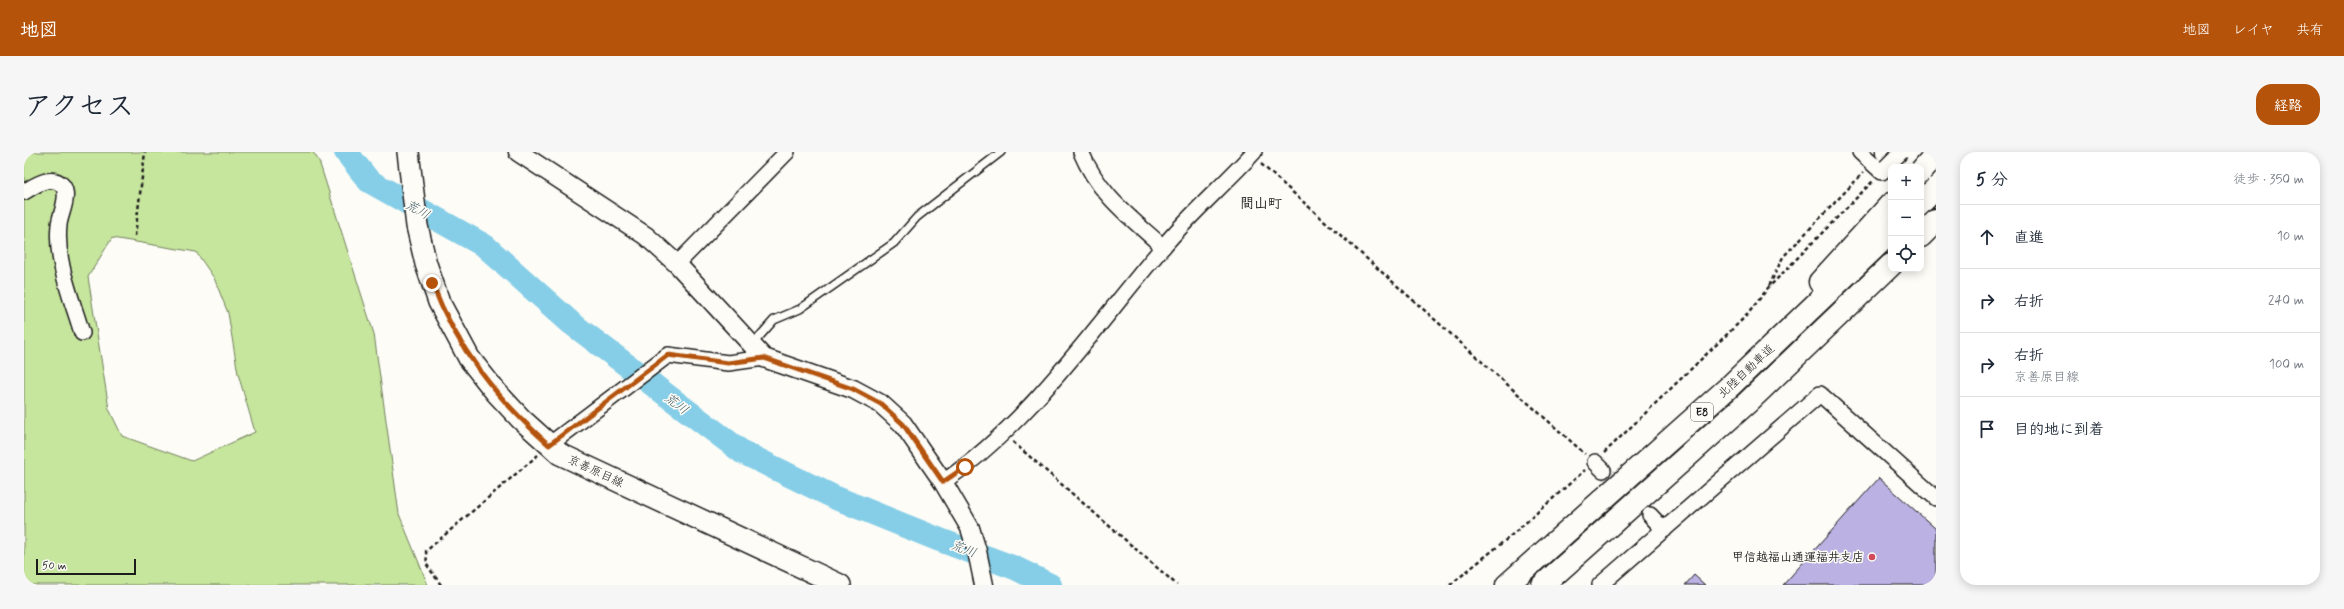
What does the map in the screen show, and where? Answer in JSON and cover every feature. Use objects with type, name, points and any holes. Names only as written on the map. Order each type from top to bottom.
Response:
[{"type":"highway","points":[[1910,152],[1932,164]]},
{"type":"highway","points":[[1924,186],[1936,197]]},
{"type":"highway","points":[[1924,200],[1936,188]]},
{"type":"highway","points":[[1634,474],[1727,381],[1888,207]]},
{"type":"highway","points":[[1924,243],[1931,230]]},
{"type":"highway","name":"北陸自動車道","points":[[1507,585],[1634,474],[1730,386],[1888,235]]},
{"type":"highway","name":"北陸自動車道","points":[[1543,585],[1748,402],[1888,268]]},
{"type":"highway","points":[[1748,402],[1818,344],[1896,272]]},
{"type":"main road","name":"京善原目線","points":[[408,152],[418,230],[432,283],[457,340],[495,392],[560,454],[840,585]]},
{"type":"street","points":[[518,152],[646,236],[677,264],[758,352],[853,389],[881,404],[903,424],[943,482],[970,528],[977,551],[984,585]]},
{"type":"street","points":[[677,264],[787,152]]},
{"type":"street","points":[[1081,152],[1087,165],[1106,196],[1163,247]]},
{"type":"street","points":[[1860,152],[1888,165]]},
{"type":"street","points":[[1890,164],[1901,152]]},
{"type":"street","points":[[943,482],[965,467],[1003,433],[1066,365],[1163,247],[1252,153]]},
{"type":"street","points":[[24,192],[42,182],[50,180],[59,183],[64,190],[65,199],[59,225],[60,256],[82,333]]},
{"type":"street","points":[[549,445],[612,400],[668,355],[728,363],[758,352]]},
{"type":"street","points":[[1600,585],[1820,394],[1936,498]]},
{"type":"street","points":[[1650,516],[1664,530]]},
{"type":"lane","points":[[758,352],[774,320],[800,309],[894,243],[918,217],[945,198],[1002,152]]},
{"type":"path","points":[[135,236],[145,152]]},
{"type":"path","points":[[1252,153],[1599,466]]},
{"type":"path","points":[[1450,585],[1599,466],[1747,315],[1768,288],[1888,166]]},
{"type":"path","points":[[1768,288],[1783,257],[1863,174],[1863,168]]},
{"type":"path","points":[[1003,433],[1177,585]]},
{"type":"path","points":[[441,585],[427,565],[426,551],[549,445]]},
{"type":"green space","points":[[24,152],[313,152],[319,161],[374,334],[399,514],[428,585],[24,585]],"holes":[[[112,238],[196,252],[214,278],[228,313],[238,374],[255,432],[192,461],[122,436],[109,409],[88,277]]]},
{"type":"building","name":"甲信越福山通運福井支店","points":[[1879,478],[1936,529],[1936,585],[1783,585]]},
{"type":"building","points":[[1694,575],[1705,585],[1685,585]]},
{"type":"waterway","name":"荒川","points":[[346,152],[369,181],[485,246],[571,323],[742,452],[836,498],[940,540],[1015,568],[1050,585]]},
{"type":"tunnel","points":[[1603,470],[1642,508]]},
{"type":"place","name":"甲信越福山通運福井支店","points":[[1872,557]]},
{"type":"district","name":"間山町","points":[[1261,203]]},
{"type":"route","points":[[432,283],[439,302],[457,340],[482,376],[508,406],[549,445],[612,400],[668,355],[728,363],[764,358],[853,389],[881,404],[903,424],[943,482],[965,467]]}]
